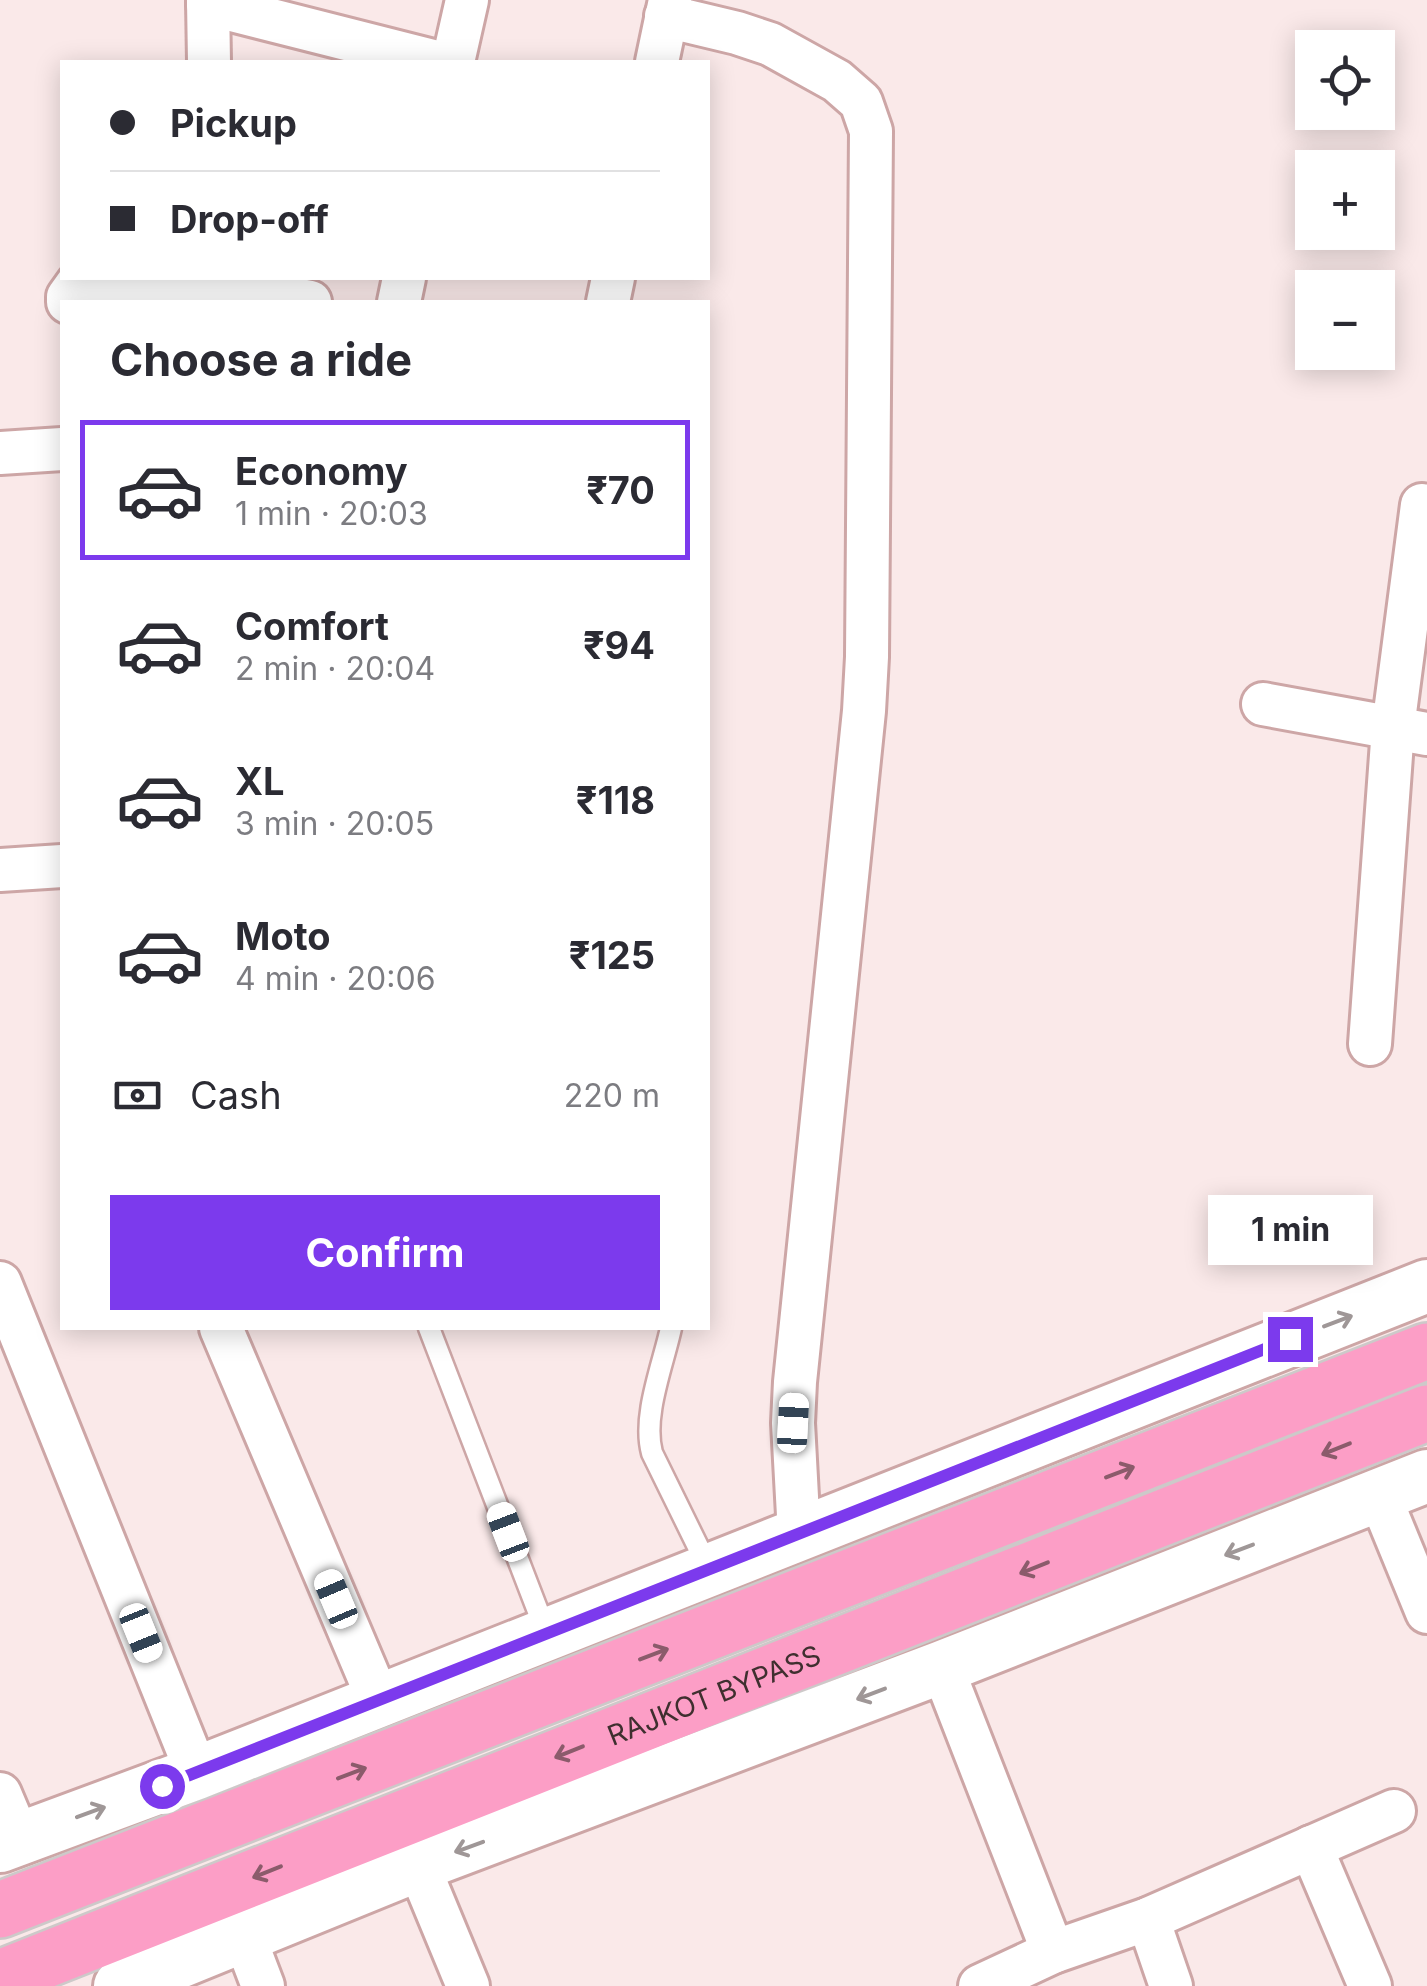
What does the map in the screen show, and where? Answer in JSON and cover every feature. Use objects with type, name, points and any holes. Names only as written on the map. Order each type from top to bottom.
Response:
[{"type":"highway","points":[[0,1910],[1427,1351]]},
{"type":"highway","name":"RAJKOT BYPASS","points":[[0,1978],[1427,1413]]},
{"type":"street","points":[[453,60],[466,0]]},
{"type":"street","points":[[209,60],[208,2],[429,60]]},
{"type":"street","points":[[657,60],[668,8],[770,44],[837,82],[861,102],[871,131],[865,693],[795,1382],[793,1423],[800,1534]]},
{"type":"street","points":[[68,300],[78,284],[91,280]]},
{"type":"street","points":[[119,280],[294,300]]},
{"type":"street","points":[[0,453],[60,449]]},
{"type":"street","points":[[1370,1044],[1410,731],[1422,504]]},
{"type":"street","points":[[1262,704],[1410,731]]},
{"type":"street","points":[[0,870],[60,866]]},
{"type":"street","points":[[0,1283],[197,1774]]},
{"type":"street","points":[[6,1826],[197,1774],[1427,1286]]},
{"type":"street","points":[[222,1330],[379,1701]]},
{"type":"street","points":[[120,1986],[418,1866],[942,1667],[1427,1476]]},
{"type":"street","points":[[1379,1495],[1427,1612]]},
{"type":"street","points":[[942,1667],[1053,1952]]},
{"type":"street","points":[[980,1986],[1053,1952],[1148,1919],[1394,1811]]},
{"type":"street","points":[[1311,1848],[1370,1986]]},
{"type":"street","points":[[418,1866],[468,1986]]},
{"type":"street","points":[[1148,1919],[1171,1986]]},
{"type":"street","points":[[244,1936],[263,1986]]},
{"type":"lane","points":[[430,1330],[547,1634]]},
{"type":"lane","points":[[671,1330],[648,1440],[709,1570]]},
{"type":"route","points":[[162,1786],[1290,1339]]}]
